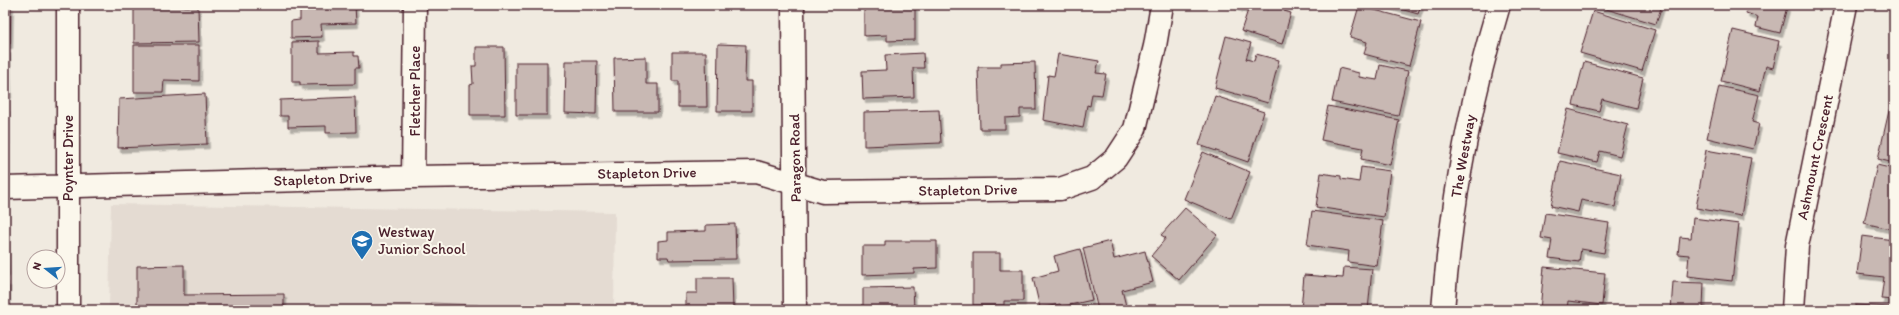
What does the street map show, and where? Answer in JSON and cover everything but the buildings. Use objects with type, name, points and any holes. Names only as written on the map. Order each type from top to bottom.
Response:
[{"type":"street","name":"Poynter Drive","points":[[68,5],[68,310]]},
{"type":"street","name":"Fletcher Place","points":[[413,177],[415,5]]},
{"type":"street","name":"Paragon Road","points":[[793,5],[796,310]]},
{"type":"street","name":"Stapleton Drive","points":[[5,188],[413,177],[756,172],[823,192],[1060,189],[1092,178],[1116,158],[1135,130],[1155,46],[1162,5]]},
{"type":"street","name":"The Westway","points":[[1443,310],[1452,220],[1461,167],[1478,77],[1499,5]]},
{"type":"street","name":"Ashmount Crescent","points":[[1793,310],[1797,246],[1846,5]]},
{"type":"shaded area","name":"Westway Junior School","points":[[111,204],[615,212],[614,310],[109,310]]},
{"type":"shaded area","points":[[432,303],[478,305],[478,310],[432,310]]},
{"type":"place","name":"Westway Junior School","points":[[362,260]]}]
